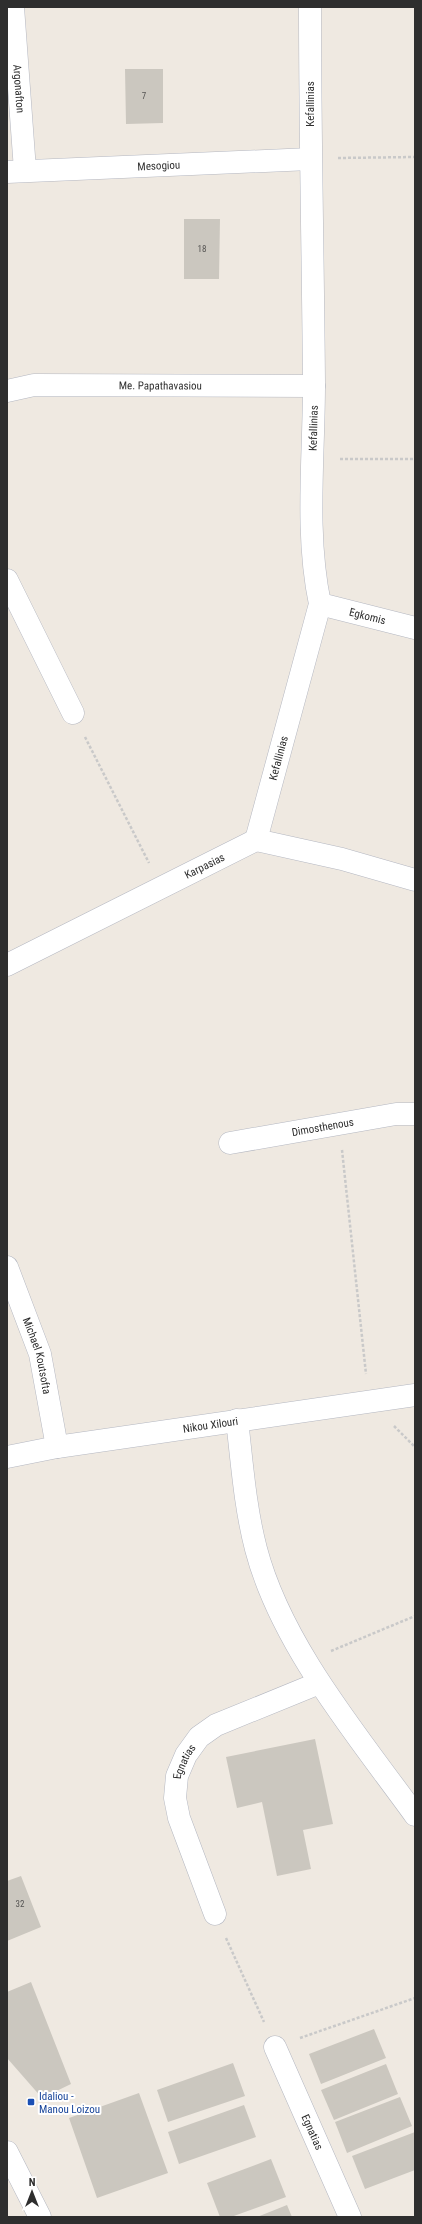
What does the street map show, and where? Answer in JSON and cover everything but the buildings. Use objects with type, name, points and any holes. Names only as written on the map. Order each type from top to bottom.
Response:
[{"type":"street","name":"Argonafton","points":[[13,7],[16,171]]},
{"type":"street","name":"Kefallinias","points":[[256,840],[320,604],[314,577],[314,386],[310,159],[310,7]]},
{"type":"street","name":"Mesogiou","points":[[16,171],[310,159]]},
{"type":"street","name":"Me. Papathavasiou","points":[[7,391],[34,385],[314,386]]},
{"type":"street","points":[[7,580],[73,714]]},
{"type":"street","name":"Egkomis","points":[[320,604],[415,628]]},
{"type":"street","points":[[256,840],[342,859],[415,880]]},
{"type":"street","name":"Karpasias","points":[[7,965],[256,840]]},
{"type":"street","name":"Dimosthenous","points":[[230,1143],[396,1114],[415,1114]]},
{"type":"street","name":"Michael Koutsofta","points":[[7,1267],[40,1354],[57,1447]]},
{"type":"street","name":"Nikou Xilouri","points":[[7,1457],[57,1447],[415,1395]]},
{"type":"street","points":[[237,1420],[244,1486],[256,1549],[278,1610],[319,1683],[415,1815]]},
{"type":"street","name":"Egnatias","points":[[215,1914],[178,1818],[175,1798],[177,1776],[186,1755],[199,1738],[216,1725],[319,1683]]},
{"type":"street","name":"Egnatias","points":[[275,2046],[350,2217]]},
{"type":"street","points":[[7,2152],[40,2217]]},
{"type":"path","points":[[310,159],[415,157]]},
{"type":"path","points":[[313,459],[415,459]]},
{"type":"path","points":[[73,714],[161,888]]},
{"type":"path","points":[[339,1124],[368,1402]]},
{"type":"path","points":[[307,1661],[415,1616]]},
{"type":"path","points":[[215,1914],[275,2046],[415,1998]]},
{"type":"place","name":"Idaliou - Manou Loizou","points":[[31,2102]]}]
